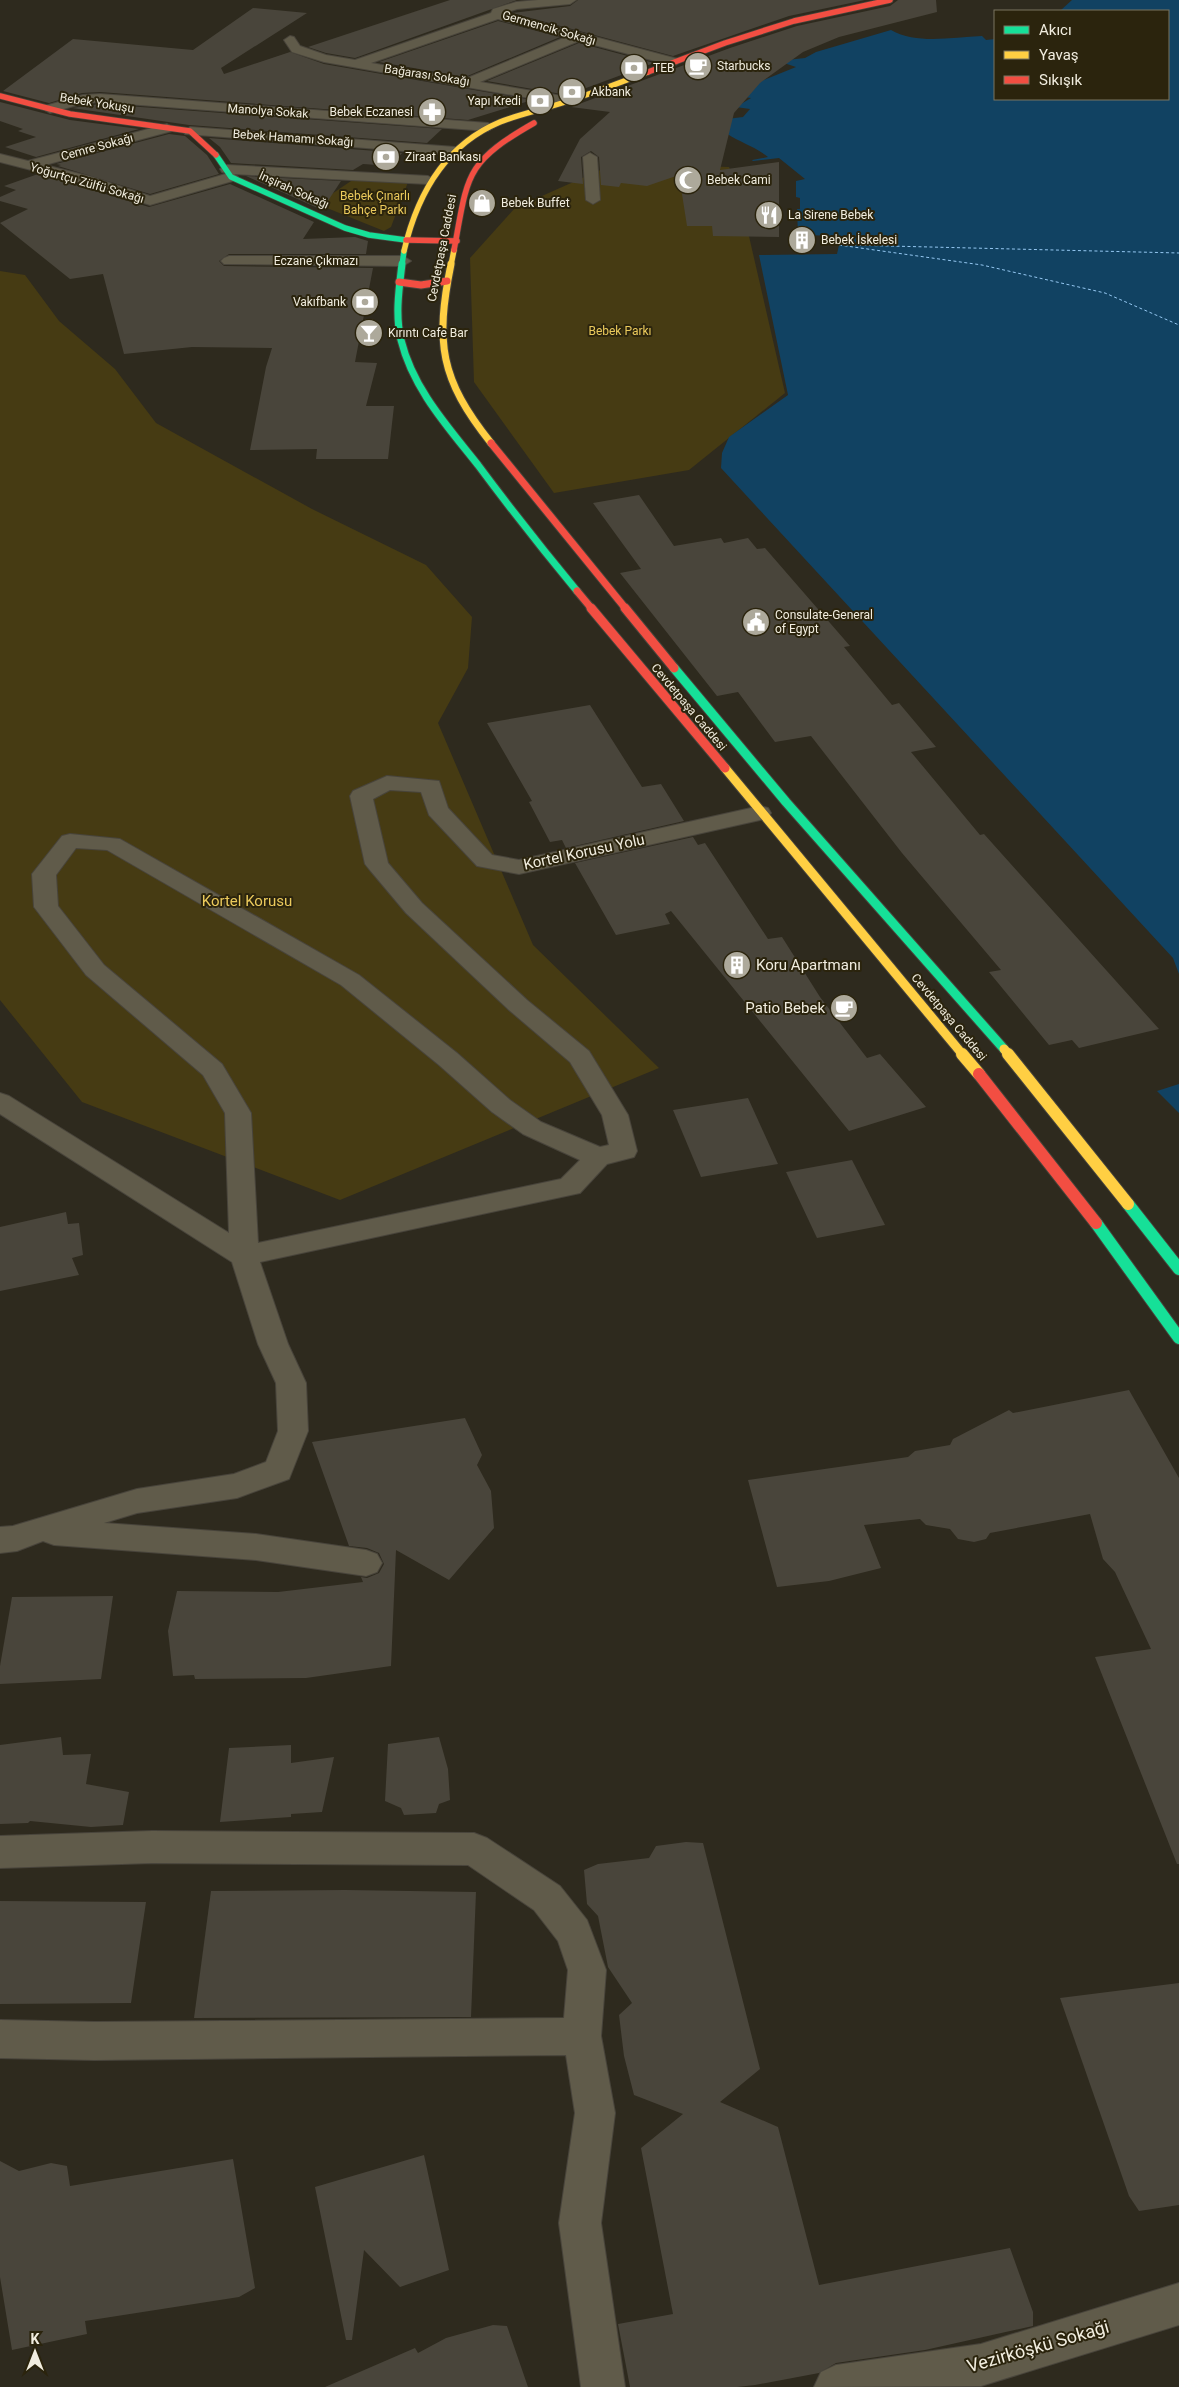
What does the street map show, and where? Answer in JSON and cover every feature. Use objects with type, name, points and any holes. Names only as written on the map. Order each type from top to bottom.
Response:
[{"type":"main road","name":"Cevdetpaşa Caddesi","points":[[890,0],[794,21],[674,62],[569,101],[543,107],[488,127],[455,152],[426,184],[406,240],[400,282],[400,338],[404,353],[425,396],[540,547],[1003,1102],[1108,1239],[1179,1338]]},
{"type":"main road","name":"Bebek Yokuşu","points":[[3,99],[70,114],[190,131]]},
{"type":"main road","name":"Cevdetpaşa Caddesi","points":[[569,101],[558,110],[506,139],[486,156],[462,186],[456,241],[447,281],[443,353],[455,390],[470,416],[505,462],[602,582],[786,802],[1020,1068],[1179,1269]]},
{"type":"main road","name":"İnşirah Sokağı","points":[[190,131],[198,136],[229,173],[345,228],[369,235],[406,240],[456,241]]},
{"type":"main road","points":[[455,152],[486,156]]},
{"type":"main road","points":[[426,184],[444,184]]},
{"type":"main road","points":[[400,282],[421,285],[447,281]]},
{"type":"street","name":"Germencik Sokağı","points":[[570,0],[516,6],[497,12],[497,15],[674,62]]},
{"type":"street","points":[[357,64],[497,15]]},
{"type":"street","points":[[468,82],[577,37]]},
{"type":"street","name":"Bağarası Sokağı","points":[[290,40],[296,49],[324,58],[569,101]]},
{"type":"street","name":"Manolya Sokak","points":[[50,109],[83,99],[100,98],[488,127]]},
{"type":"street","name":"Cemre Sokağı","points":[[27,166],[168,128]]},
{"type":"street","name":"Bebek Hamamı Sokağı","points":[[190,131],[455,152]]},
{"type":"street","points":[[590,157],[593,200]]},
{"type":"street","name":"Yoğurtçu Zülfü Sokağı","points":[[0,158],[86,180],[150,201],[229,173],[426,184]]},
{"type":"street","name":"Eczane Çıkmazı","points":[[229,261],[403,261]]},
{"type":"street","name":"Kortel Korusu Yolu","points":[[598,1157],[624,1151],[615,1115],[580,1057],[518,1005],[408,900],[377,864],[360,796],[387,783],[431,786],[437,810],[485,861],[519,867],[572,857],[667,833],[760,813]]},
{"type":"street","points":[[0,1102],[244,1256],[570,1186],[598,1157],[532,1128],[501,1106],[448,1059],[350,980],[112,844],[70,841],[44,874],[46,907],[95,970],[213,1070],[238,1113],[244,1256],[273,1344],[291,1383],[293,1431],[278,1470],[237,1486],[136,1501],[33,1530],[9,1539]]},
{"type":"street","points":[[9,1539],[59,1532],[89,1534],[256,1547],[366,1563]]},
{"type":"street","points":[[0,1852],[152,1847],[474,1849],[547,1898],[574,1932],[587,1970],[582,2036],[595,2113],[580,2223],[603,2387]]},
{"type":"street","points":[[0,2039],[94,2042],[582,2036]]},
{"type":"street","name":"Vezirköşkü Sokaği","points":[[836,2387],[981,2365],[1179,2304]]},
{"type":"green space","name":"Bebek Parkı","points":[[616,163],[729,167],[737,184],[785,393],[689,470],[554,493],[474,382],[470,258],[515,208]]},
{"type":"green space","name":"Bebek Çınarlı Bahçe Parkı","points":[[354,179],[408,182],[391,227],[384,231],[317,204]]},
{"type":"green space","name":"Kortel Korusu","points":[[0,271],[25,275],[59,321],[115,369],[156,423],[312,509],[426,565],[472,617],[468,668],[438,723],[533,945],[659,1068],[340,1200],[82,1102],[0,1000]]},
{"type":"water","points":[[1072,0],[1179,0],[1179,974],[1173,958],[721,468],[722,453],[729,437],[788,395],[759,255],[837,254],[839,245],[846,236],[798,235],[797,209],[800,209],[800,198],[796,197],[796,181],[805,179],[779,158],[753,161],[768,157],[726,133],[727,119],[743,117],[750,109],[736,107],[751,98],[737,96],[759,82],[796,67],[778,61],[805,58],[816,52],[891,30],[901,35],[924,39],[982,36],[986,40],[994,39],[994,100],[1169,100],[1169,10],[1061,10]]},
{"type":"water","points":[[1179,1084],[1179,1113],[1157,1091]]},
{"type":"building","points":[[450,0],[517,0],[355,58],[326,53],[308,47]]},
{"type":"building","points":[[578,0],[865,0],[789,16],[673,56],[512,13],[570,6]]},
{"type":"building","points":[[898,0],[936,0],[937,12],[839,37],[803,52],[760,83],[734,113],[720,170],[779,162],[779,237],[713,236],[712,226],[687,226],[679,175],[647,186],[621,183],[619,187],[601,185],[599,157],[591,151],[581,157],[583,184],[558,181],[580,139],[610,112],[571,107],[730,48],[797,26],[890,6]]},
{"type":"building","points":[[253,8],[307,13],[221,68],[224,74],[290,52],[324,64],[544,102],[529,101],[468,120],[100,92],[82,93],[49,103],[3,91],[73,39],[193,50]]},
{"type":"building","points":[[498,21],[560,37],[465,77],[379,62]]},
{"type":"building","points":[[579,43],[654,63],[567,95],[487,81]]},
{"type":"building","points":[[0,102],[70,120],[139,129],[36,157],[5,147],[36,137],[18,131],[23,129],[0,121]]},
{"type":"building","points":[[100,104],[442,129],[427,143],[189,125],[72,108]]},
{"type":"building","points":[[169,134],[185,136],[207,155],[219,174],[150,194],[56,164]]},
{"type":"building","points":[[209,138],[402,153],[392,166],[363,164],[353,170],[231,163],[220,147]]},
{"type":"building","points":[[38,174],[149,207],[230,184],[314,222],[303,239],[355,237],[368,241],[366,254],[229,254],[219,261],[224,266],[373,268],[355,362],[377,363],[366,406],[394,406],[388,459],[316,459],[317,449],[250,450],[266,367],[272,348],[192,347],[124,354],[103,274],[70,279],[0,223],[28,209],[0,201],[0,197],[16,190],[4,186]]},
{"type":"building","points":[[246,176],[341,181],[322,210]]},
{"type":"building","points":[[639,495],[674,546],[721,538],[724,543],[748,538],[757,549],[765,548],[850,646],[844,647],[892,705],[899,703],[936,747],[911,752],[980,835],[984,834],[1159,1029],[1079,1048],[1072,1040],[1049,1045],[989,972],[1001,970],[902,853],[811,736],[775,742],[738,692],[717,696],[620,573],[641,569],[593,503]]},
{"type":"building","points":[[590,705],[642,787],[661,784],[684,821],[566,848],[562,840],[550,842],[529,802],[532,801],[487,723]]},
{"type":"building","points":[[693,837],[698,845],[705,843],[768,939],[782,937],[820,997],[867,1058],[880,1054],[926,1107],[849,1131],[671,911],[665,914],[670,924],[616,935],[575,863]]},
{"type":"building","points":[[748,1098],[778,1164],[701,1177],[673,1110]]},
{"type":"building","points":[[852,1160],[885,1225],[817,1238],[786,1172]]},
{"type":"building","points":[[66,1212],[68,1224],[79,1223],[83,1255],[72,1258],[79,1275],[0,1291],[0,1227]]},
{"type":"building","points":[[1129,1390],[1179,1478],[1179,1864],[1177,1864],[1095,1657],[1151,1649],[1115,1572],[1103,1559],[1090,1514],[990,1533],[986,1539],[974,1542],[958,1539],[950,1529],[926,1525],[920,1519],[864,1525],[881,1568],[829,1581],[777,1587],[748,1480],[908,1457],[915,1451],[950,1445],[953,1439],[1009,1410],[1013,1413]]},
{"type":"building","points":[[465,1418],[482,1455],[477,1465],[491,1491],[494,1528],[449,1580],[396,1550],[391,1666],[306,1678],[195,1679],[194,1675],[173,1676],[168,1631],[177,1591],[278,1592],[363,1582],[361,1577],[367,1578],[379,1573],[384,1564],[379,1553],[367,1548],[349,1546],[312,1442]]},
{"type":"building","points":[[113,1596],[101,1679],[0,1684],[0,1666],[12,1597]]},
{"type":"building","points":[[61,1737],[63,1755],[91,1754],[86,1784],[129,1792],[123,1825],[91,1827],[30,1821],[28,1823],[0,1824],[0,1745]]},
{"type":"building","points":[[439,1737],[448,1769],[450,1800],[439,1804],[436,1813],[404,1815],[401,1808],[385,1801],[388,1744]]},
{"type":"building","points":[[291,1745],[291,1763],[334,1757],[322,1812],[291,1814],[291,1817],[220,1822],[229,1748]]},
{"type":"building","points":[[686,1842],[703,1843],[760,2069],[720,2102],[778,2127],[819,2285],[1010,2248],[1033,2312],[1033,2326],[925,2350],[836,2363],[819,2373],[755,2385],[737,2387],[630,2387],[618,2324],[673,2314],[641,2148],[683,2114],[634,2095],[624,2056],[619,2015],[632,2003],[608,1967],[598,1916],[587,1904],[584,1870],[598,1864],[649,1858],[656,1846]]},
{"type":"building","points":[[345,1890],[476,1892],[471,2017],[194,2018],[211,1891]]},
{"type":"building","points":[[0,1901],[146,1902],[131,2003],[0,2004]]},
{"type":"building","points":[[1179,1983],[1179,2205],[1139,2211],[1129,2196],[1060,1998]]},
{"type":"building","points":[[424,2155],[449,2270],[400,2287],[364,2250],[352,2340],[346,2340],[315,2187]]},
{"type":"building","points":[[233,2159],[255,2288],[239,2297],[85,2321],[87,2334],[12,2350],[0,2277],[0,2161],[19,2171],[51,2163],[67,2166],[70,2186]]},
{"type":"building","points":[[493,2325],[507,2326],[528,2387],[325,2387],[415,2348],[418,2353],[446,2338]]},
{"type":"ferry route","points":[[839,245],[982,265],[1105,293],[1179,325]]},
{"type":"ferry route","points":[[847,245],[1179,253]]},
{"type":"traffic: fast","points":[[216,155],[231,177],[345,228],[369,235],[406,240]]},
{"type":"traffic: fast","points":[[404,251],[398,319],[401,339],[411,369],[425,396],[540,547],[577,591]]},
{"type":"traffic: fast","points":[[674,668],[786,802],[1004,1049]]},
{"type":"traffic: fast","points":[[1128,1204],[1179,1269]]},
{"type":"traffic: fast","points":[[1096,1223],[1179,1338]]},
{"type":"traffic: slow","points":[[404,251],[414,213],[432,178],[443,163],[472,137],[508,119],[569,101],[648,72]]},
{"type":"traffic: slow","points":[[454,250],[443,314],[443,352],[450,377],[461,401],[491,443]]},
{"type":"traffic: slow","points":[[725,768],[979,1074]]},
{"type":"traffic: slow","points":[[1004,1049],[1128,1204]]},
{"type":"traffic: jam","points":[[648,72],[725,43],[794,21],[890,0]]},
{"type":"traffic: jam","points":[[0,96],[70,114],[190,131],[216,155]]},
{"type":"traffic: jam","points":[[454,250],[464,195],[474,169],[497,146],[534,123]]},
{"type":"traffic: jam","points":[[406,240],[457,241]]},
{"type":"traffic: jam","points":[[399,282],[421,285],[447,281]]},
{"type":"traffic: jam","points":[[491,443],[674,668]]},
{"type":"traffic: jam","points":[[577,591],[725,768]]},
{"type":"traffic: jam","points":[[979,1074],[1096,1223]]},
{"type":"place","name":"Starbucks","points":[[698,66]]},
{"type":"place","name":"TEB","points":[[634,68]]},
{"type":"place","name":"Akbank","points":[[572,92]]},
{"type":"place","name":"Yapı Kredi","points":[[540,101]]},
{"type":"place","name":"Bebek Eczanesi","points":[[432,112]]},
{"type":"place","name":"Ziraat Bankası","points":[[386,157]]},
{"type":"place","name":"Bebek Cami","points":[[688,180]]},
{"type":"place","name":"Bebek Buffet","points":[[482,203]]},
{"type":"place","name":"La Sirene Bebek","points":[[769,215]]},
{"type":"place","name":"Bebek İskelesi","points":[[802,240]]},
{"type":"place","name":"Vakıfbank","points":[[365,302]]},
{"type":"place","name":"Kırıntı Cafe Bar","points":[[369,333]]},
{"type":"place","name":"Consulate-General of Egypt","points":[[756,622]]},
{"type":"place","name":"Koru Apartmanı","points":[[737,965]]},
{"type":"place","name":"Patio Bebek","points":[[844,1008]]}]
